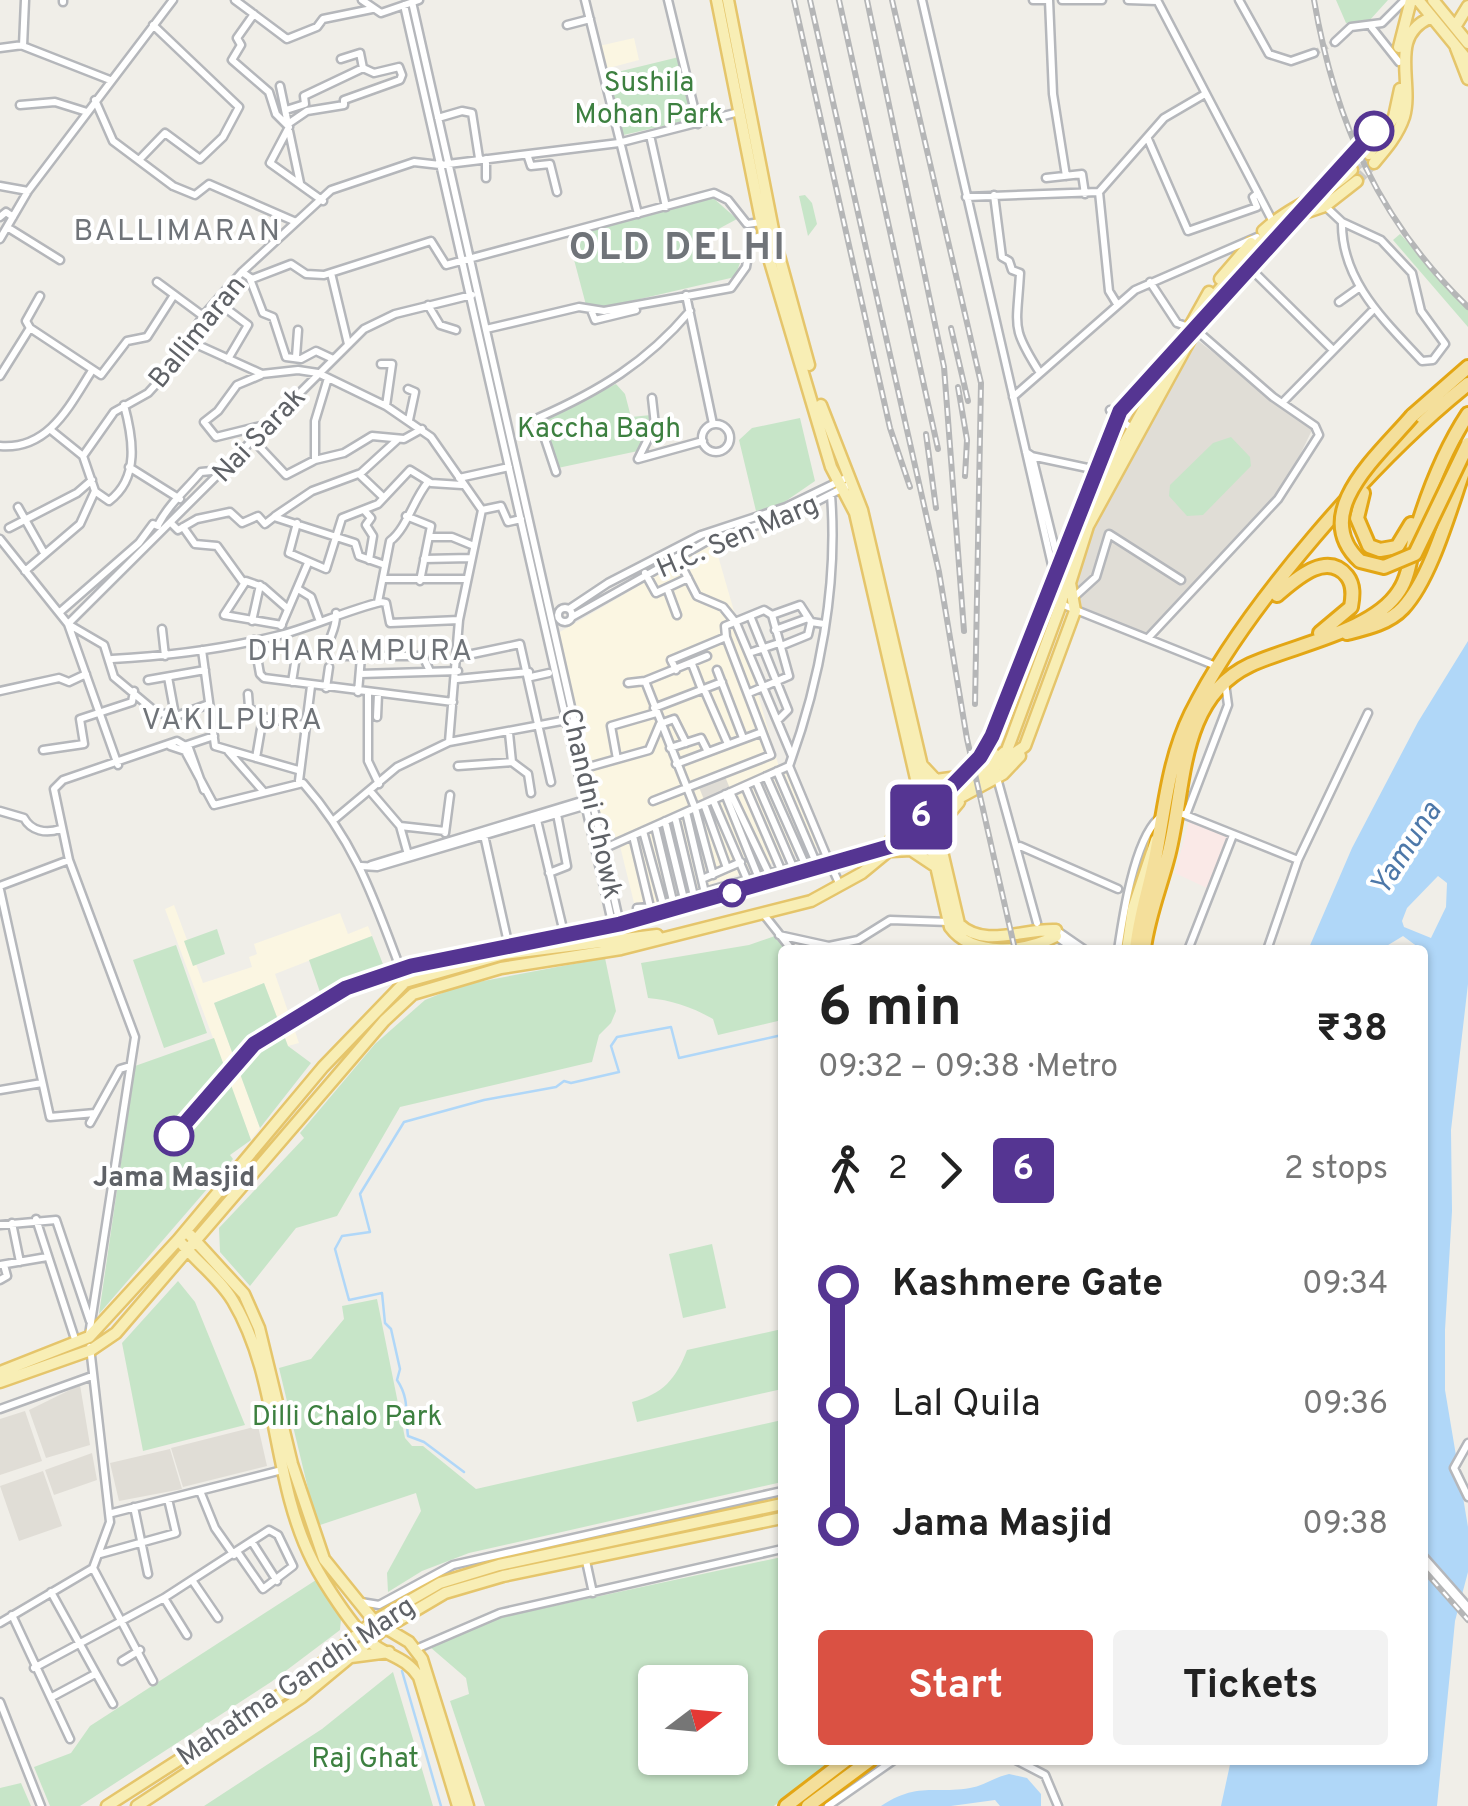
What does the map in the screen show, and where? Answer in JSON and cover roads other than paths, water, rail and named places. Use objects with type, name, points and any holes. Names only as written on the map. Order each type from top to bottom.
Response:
[{"type":"highway","points":[[1468,367],[1412,416],[1343,506],[1341,532],[1360,561],[1384,567],[1415,554],[1468,444]]},
{"type":"highway","points":[[1145,945],[1150,910],[1168,857],[1178,746],[1218,666],[1254,614],[1368,482],[1468,384]]},
{"type":"highway","points":[[1368,482],[1356,518],[1363,540],[1374,549],[1400,544],[1426,501],[1468,414]]},
{"type":"highway","points":[[1137,945],[1152,854],[1158,836],[1174,814],[1192,736],[1202,714],[1224,682],[1252,664],[1393,617],[1405,606],[1422,578],[1468,458]]},
{"type":"highway","points":[[1301,646],[1371,616],[1400,590],[1426,501]]},
{"type":"highway","points":[[1254,614],[1311,570],[1327,566],[1342,571],[1352,588],[1350,607],[1301,646]]},
{"type":"highway","points":[[786,1806],[839,1765]]},
{"type":"highway","points":[[808,1806],[828,1801],[865,1765]]},
{"type":"main road","points":[[717,0],[767,227],[855,514],[914,775],[940,849],[959,924],[967,932],[992,936],[1056,933]]},
{"type":"main road","points":[[728,0],[767,227]]},
{"type":"main road","points":[[1412,0],[1399,62],[1400,98],[1372,158],[1396,134],[1405,111],[1406,42],[1414,26],[1430,18]]},
{"type":"main road","points":[[1412,0],[1462,45],[1468,78]]},
{"type":"main road","points":[[1433,0],[1452,24]]},
{"type":"main road","points":[[1453,0],[1446,8],[1468,61]]},
{"type":"main road","points":[[1452,24],[1468,6]]},
{"type":"main road","points":[[0,1372],[89,1337],[183,1240],[195,1239],[384,1021],[413,994],[501,968],[765,916],[832,892],[927,812],[995,762],[1012,737],[1060,604],[1064,582],[1113,474],[1133,430],[1194,330],[1214,296],[1287,219],[1325,206],[1355,176],[1294,206],[1273,222],[1256,236],[1210,291],[1194,330],[1113,474],[1088,526],[1070,584],[1076,607],[1026,746],[1018,762],[968,796],[944,820],[940,849]]},
{"type":"main road","points":[[845,482],[862,510],[919,760],[948,922],[956,935],[974,945]]},
{"type":"main road","points":[[1032,684],[1046,689]]},
{"type":"main road","points":[[1025,702],[1040,708]]},
{"type":"main road","points":[[946,797],[958,777],[1012,737]]},
{"type":"main road","points":[[946,797],[1026,746]]},
{"type":"main road","points":[[919,760],[936,780],[958,777]]},
{"type":"main road","points":[[0,1382],[91,1350],[116,1332],[183,1240],[323,1067],[403,977],[509,949],[621,944],[770,912],[809,899],[888,848],[912,808],[914,775]]},
{"type":"main road","points":[[946,797],[968,796]]},
{"type":"main road","points":[[888,848],[911,850],[936,866]]},
{"type":"main road","points":[[1121,945],[1152,854]]},
{"type":"main road","points":[[992,936],[1037,923],[1056,933]]},
{"type":"main road","points":[[1023,945],[1044,942],[1056,933]]},
{"type":"main road","points":[[195,1239],[244,1294],[272,1371],[310,1524],[324,1559],[384,1630],[416,1650],[427,1670],[468,1806]]},
{"type":"main road","points":[[183,1240],[232,1298],[248,1332],[263,1375],[282,1470],[314,1563],[369,1641],[408,1661],[424,1688],[458,1806]]},
{"type":"main road","name":"Mahatma Gandhi Marg","points":[[107,1806],[294,1686],[361,1630],[367,1609],[387,1612],[412,1591],[467,1572],[778,1505]]},
{"type":"main road","name":"Mahatma Gandhi Marg","points":[[138,1806],[287,1708],[384,1630],[459,1587],[778,1519]]},
{"type":"main road","points":[[344,1645],[347,1610]]},
{"type":"main road","points":[[350,1657],[390,1652]]},
{"type":"street","points":[[23,45],[26,0]]},
{"type":"street","points":[[0,239],[28,191],[173,0]]},
{"type":"street","points":[[235,0],[288,39],[322,20],[372,9]]},
{"type":"street","points":[[362,0],[381,12],[411,2]]},
{"type":"street","points":[[585,0],[638,214]]},
{"type":"street","points":[[668,0],[698,124]]},
{"type":"street","points":[[922,0],[1012,398],[1064,582],[1076,607]]},
{"type":"street","points":[[1034,0],[1048,0],[1057,119],[1066,176]]},
{"type":"street","points":[[1062,0],[1102,0]]},
{"type":"street","points":[[1128,0],[1157,1],[1273,222]]},
{"type":"street","points":[[1239,0],[1269,54],[1291,62],[1314,53]]},
{"type":"street","points":[[1334,42],[1352,27],[1382,23],[1412,0]]},
{"type":"street","name":"Chandni Chowk","points":[[411,2],[444,165],[552,621],[621,944]]},
{"type":"street","points":[[254,14],[237,38],[241,45],[232,60],[269,92],[276,114],[289,128]]},
{"type":"street","points":[[567,24],[590,19]]},
{"type":"street","points":[[138,160],[166,133],[200,159],[223,137],[239,108],[153,25]]},
{"type":"street","points":[[1372,26],[1399,62]]},
{"type":"street","points":[[0,48],[23,45],[110,80]]},
{"type":"street","points":[[341,59],[360,53],[363,68]]},
{"type":"street","name":"Chandni Chowk","points":[[422,66],[438,118],[444,165]]},
{"type":"street","points":[[286,110],[305,104],[304,96],[363,68],[374,72],[399,67],[402,79],[344,100],[344,106],[307,112],[289,128],[270,162],[322,200]]},
{"type":"street","points":[[280,86],[301,184]]},
{"type":"street","points":[[966,197],[1099,192],[1164,118],[1205,94]]},
{"type":"street","points":[[95,100],[109,136],[184,193],[197,195],[209,184],[296,222]]},
{"type":"street","points":[[20,105],[55,102],[87,112]]},
{"type":"street","points":[[438,118],[462,111],[472,113],[486,178]]},
{"type":"street","name":"Ballimaran","points":[[83,456],[105,423],[124,405],[150,391],[190,341],[203,316],[242,272],[331,190],[414,162],[444,165],[528,157],[620,142],[739,112]]},
{"type":"street","points":[[650,135],[666,206]]},
{"type":"street","points":[[1148,138],[1188,231],[1257,207],[1253,197],[1258,194]]},
{"type":"street","points":[[528,157],[530,166],[550,164],[557,192]]},
{"type":"street","points":[[1046,178],[1082,174],[1084,194]]},
{"type":"street","points":[[0,186],[28,191]]},
{"type":"street","points":[[1099,192],[1110,292],[1117,304]]},
{"type":"street","points":[[250,279],[291,264],[306,274],[332,273],[431,241],[444,265],[718,193],[746,223],[750,241],[746,267],[736,285],[591,310],[579,307],[482,330]]},
{"type":"street","points":[[994,196],[1002,257],[1009,260],[1012,270],[1020,272],[1016,328],[1022,350],[1040,373]]},
{"type":"street","points":[[1325,206],[1342,222],[1381,240],[1412,273],[1421,312],[1444,341],[1444,349],[1430,362],[1422,361],[1374,309],[1344,257],[1342,222]]},
{"type":"street","points":[[0,217],[6,212],[13,217]]},
{"type":"street","points":[[746,223],[767,227]]},
{"type":"street","points":[[7,227],[60,260]]},
{"type":"street","points":[[750,241],[767,227]]},
{"type":"street","points":[[1012,398],[1117,304],[1150,282],[1256,236]]},
{"type":"street","points":[[1244,262],[1332,349]]},
{"type":"street","points":[[242,272],[250,279],[263,313],[274,317],[285,356],[301,360],[316,351],[332,360]]},
{"type":"street","points":[[332,273],[348,344]]},
{"type":"street","points":[[157,282],[203,316]]},
{"type":"street","points":[[1148,637],[1278,500],[1318,438],[1314,426],[1194,330],[1174,320],[1150,282]]},
{"type":"street","points":[[1338,302],[1360,286]]},
{"type":"street","name":"Nai Sarak","points":[[68,624],[348,344],[382,318],[474,294]]},
{"type":"street","points":[[40,296],[26,321],[30,328],[90,372],[101,375],[127,341],[146,338],[174,295]]},
{"type":"street","points":[[686,295],[713,424]]},
{"type":"street","points":[[216,301],[248,325],[228,359]]},
{"type":"street","points":[[428,305],[440,325],[456,330]]},
{"type":"street","points":[[1282,403],[1374,309]]},
{"type":"street","points":[[591,310],[595,320],[636,310]]},
{"type":"street","points":[[556,472],[538,418],[611,384],[650,354],[690,311]]},
{"type":"street","points":[[0,376],[30,328]]},
{"type":"street","points":[[296,357],[298,330]]},
{"type":"street","name":"Chandni Chowk","points":[[482,330],[520,519],[552,621]]},
{"type":"street","points":[[190,341],[262,374]]},
{"type":"street","points":[[0,356],[9,360]]},
{"type":"street","points":[[381,364],[392,364],[386,406]]},
{"type":"street","points":[[266,425],[258,423],[216,437],[204,422],[239,383],[262,374],[298,370],[318,374],[409,420],[467,484],[482,510],[460,620],[450,742]]},
{"type":"street","points":[[0,446],[17,446],[52,431],[90,372]]},
{"type":"street","points":[[316,460],[315,421],[328,378]]},
{"type":"street","points":[[408,388],[415,391],[409,420]]},
{"type":"street","points":[[652,398],[655,425],[638,459],[702,442]]},
{"type":"street","points":[[52,431],[83,456],[95,491],[106,501],[112,499],[123,488],[133,444],[124,405]]},
{"type":"street","points":[[1110,410],[1133,430]]},
{"type":"street","points":[[702,442],[703,433],[713,424]]},
{"type":"street","points":[[702,442],[716,452],[728,446],[726,428],[713,424]]},
{"type":"street","points":[[170,523],[176,530],[230,512],[242,524],[258,516],[265,524],[312,492],[359,474],[397,440],[422,430]]},
{"type":"street","points":[[253,440],[285,475],[316,460],[344,453],[372,436],[397,440]]},
{"type":"street","points":[[1028,455],[1113,474]]},
{"type":"street","points":[[1028,455],[1060,604],[1076,607],[1218,666]]},
{"type":"street","points":[[129,467],[180,499]]},
{"type":"street","points":[[297,523],[288,551],[308,563],[328,568],[333,538],[342,518],[383,497],[411,470],[428,482],[461,481],[508,467]]},
{"type":"street","points":[[60,612],[139,543],[153,524],[159,529],[170,503],[180,499],[201,472],[223,470]]},
{"type":"street","points":[[359,474],[383,497]]},
{"type":"street","points":[[9,528],[77,493],[92,480]]},
{"type":"street","points":[[428,482],[406,516],[400,534],[390,541],[382,602],[390,624],[460,620]]},
{"type":"street","name":"H.C. Sen Marg","points":[[649,568],[721,536],[790,515],[831,496],[845,482]]},
{"type":"street","name":"H.C. Sen Marg","points":[[552,621],[566,622],[570,613],[718,528],[786,507],[845,482]]},
{"type":"street","points":[[24,571],[80,524],[95,491]]},
{"type":"street","points":[[831,496],[824,624],[815,688],[789,766],[839,883]]},
{"type":"street","points":[[482,510],[502,506],[508,522],[520,519]]},
{"type":"street","points":[[18,507],[45,554]]},
{"type":"street","points":[[364,510],[372,518],[366,525],[373,536],[369,560]]},
{"type":"street","points":[[274,516],[357,544],[358,555],[385,565]]},
{"type":"street","points":[[406,516],[430,525],[420,581]]},
{"type":"street","points":[[182,527],[195,544],[216,546],[243,582],[260,585],[288,609]]},
{"type":"street","points":[[1076,607],[1096,577],[1109,534],[1180,580]]},
{"type":"street","points":[[429,537],[454,538],[474,546]]},
{"type":"street","points":[[0,538],[68,624],[117,763]]},
{"type":"street","points":[[676,557],[697,596],[723,607],[736,622],[792,756]]},
{"type":"street","points":[[424,559],[471,558]]},
{"type":"street","points":[[279,636],[308,563]]},
{"type":"street","points":[[649,568],[656,592],[688,578]]},
{"type":"street","points":[[384,578],[467,579]]},
{"type":"street","points":[[243,582],[224,616],[282,625]]},
{"type":"street","points":[[252,622],[260,585]]},
{"type":"street","points":[[667,588],[677,615]]},
{"type":"street","points":[[298,589],[311,596],[319,618]]},
{"type":"street","points":[[112,660],[166,656],[279,636],[319,618],[382,602]]},
{"type":"street","points":[[749,654],[808,635],[809,620],[800,605],[772,615]]},
{"type":"street","points":[[654,801],[771,756],[725,626],[764,610],[772,615],[789,676],[749,693]]},
{"type":"street","points":[[327,655],[327,642],[336,628],[336,614]]},
{"type":"street","points":[[751,618],[788,710],[777,720]]},
{"type":"street","points":[[775,630],[809,620],[824,624]]},
{"type":"street","points":[[68,624],[104,646],[112,660],[114,677],[158,713],[175,715],[210,704]]},
{"type":"street","points":[[162,629],[166,656]]},
{"type":"street","points":[[676,670],[672,660],[726,637]]},
{"type":"street","points":[[254,640],[261,676],[358,692],[420,694],[453,702]]},
{"type":"street","points":[[458,657],[520,644],[552,782]]},
{"type":"street","points":[[202,650],[215,746],[298,770]]},
{"type":"street","points":[[344,656],[423,656],[429,669]]},
{"type":"street","points":[[628,683],[644,681],[707,656]]},
{"type":"street","points":[[358,692],[362,658]]},
{"type":"street","points":[[292,682],[295,663]]},
{"type":"street","points":[[692,664],[728,744]]},
{"type":"street","points":[[326,688],[329,667]]},
{"type":"street","points":[[360,674],[388,676],[429,669],[458,675],[549,673]]},
{"type":"street","points":[[148,680],[205,670]]},
{"type":"street","points":[[717,670],[743,738]]},
{"type":"street","points":[[0,691],[59,678],[69,682],[86,674]]},
{"type":"street","points":[[168,676],[175,715]]},
{"type":"street","points":[[644,681],[676,764],[700,806],[727,868]]},
{"type":"street","points":[[617,759],[611,726],[722,682]]},
{"type":"street","points":[[1121,945],[1148,828],[1174,814],[1228,705],[1224,682]]},
{"type":"street","points":[[311,686],[303,725],[299,781],[335,819],[360,866],[403,977]]},
{"type":"street","points":[[44,750],[84,744],[80,720],[132,702],[134,690]]},
{"type":"street","points":[[368,693],[368,761],[379,784]]},
{"type":"street","points":[[248,694],[249,707],[262,718],[303,725]]},
{"type":"street","points":[[377,717],[378,694]]},
{"type":"street","points":[[1268,945],[1298,860],[1368,713]]},
{"type":"street","points":[[256,758],[262,718]]},
{"type":"street","points":[[335,819],[408,760],[450,742],[570,719]]},
{"type":"street","name":"Chandni Chowk","points":[[570,719],[585,768],[589,802]]},
{"type":"street","points":[[585,768],[649,750],[660,724],[676,719],[686,743]]},
{"type":"street","points":[[509,732],[512,762]]},
{"type":"street","points":[[676,764],[762,732]]},
{"type":"street","points":[[117,763],[166,743],[187,745],[214,736]]},
{"type":"street","points":[[670,748],[702,738],[708,752]]},
{"type":"street","points":[[0,1623],[93,1568],[112,1513],[89,1337],[134,1030],[69,860],[56,796],[60,781],[177,745],[204,790]]},
{"type":"street","points":[[187,745],[210,803],[218,806],[299,781]]},
{"type":"street","points":[[228,752],[262,791]]},
{"type":"street","points":[[458,766],[512,762],[528,774],[532,793]]},
{"type":"street","points":[[600,850],[789,766]]},
{"type":"street","points":[[777,771],[815,860]]},
{"type":"street","points":[[766,776],[805,864]]},
{"type":"street","points":[[998,778],[1037,923]]},
{"type":"street","points":[[756,780],[793,867]]},
{"type":"street","points":[[745,786],[782,872]]},
{"type":"street","points":[[370,791],[400,826],[407,851]]},
{"type":"street","points":[[728,793],[770,876]]},
{"type":"street","points":[[728,793],[758,876]]},
{"type":"street","points":[[444,835],[450,795]]},
{"type":"street","points":[[713,800],[747,880]]},
{"type":"street","points":[[360,866],[377,868],[589,802]]},
{"type":"street","points":[[370,866],[444,835],[589,802]]},
{"type":"street","points":[[700,806],[713,875]]},
{"type":"street","points":[[0,811],[24,818],[28,826],[45,832],[60,829]]},
{"type":"street","points":[[686,812],[705,893]]},
{"type":"street","points":[[549,873],[567,866],[557,814]]},
{"type":"street","points":[[1174,814],[1298,860]]},
{"type":"street","points":[[675,817],[694,896]]},
{"type":"street","points":[[537,820],[564,932]]},
{"type":"street","points":[[665,822],[684,899]]},
{"type":"street","points":[[400,826],[444,835]]},
{"type":"street","points":[[655,826],[673,901]]},
{"type":"street","points":[[644,831],[663,904],[758,876],[770,876],[827,856]]},
{"type":"street","points":[[1190,945],[1234,834]]},
{"type":"street","points":[[484,836],[509,949],[579,929]]},
{"type":"street","points":[[632,836],[650,907],[637,908]]},
{"type":"street","points":[[1019,846],[1118,889]]},
{"type":"street","points":[[69,860],[0,888],[52,1120],[95,1113]]},
{"type":"street","points":[[702,879],[741,862]]},
{"type":"street","points":[[655,876],[710,863]]},
{"type":"street","points":[[765,916],[788,945]]},
{"type":"street","points":[[834,945],[858,940],[890,920],[948,922]]},
{"type":"street","points":[[1056,933],[1069,945]]},
{"type":"street","points":[[1056,933],[1076,945]]},
{"type":"street","points":[[779,935],[824,945]]},
{"type":"street","points":[[90,1123],[120,1069],[130,1066]]},
{"type":"street","points":[[0,1090],[42,1082]]},
{"type":"street","points":[[36,1219],[75,1339]]},
{"type":"street","points":[[0,1225],[56,1220],[90,1322]]},
{"type":"street","points":[[12,1223],[20,1262]]},
{"type":"street","points":[[0,1280],[7,1278],[2,1265],[47,1257]]},
{"type":"street","points":[[0,1409],[92,1376]]},
{"type":"street","points":[[1468,1442],[1454,1468],[1468,1498]]},
{"type":"street","points":[[112,1513],[282,1470]]},
{"type":"street","points":[[34,1668],[164,1598],[236,1554],[269,1530],[278,1535],[294,1566],[277,1581],[261,1588],[236,1554],[215,1528],[200,1492]]},
{"type":"street","points":[[367,1609],[412,1591],[452,1565],[778,1492]]},
{"type":"street","points":[[99,1554],[176,1533],[168,1499]]},
{"type":"street","points":[[134,1506],[148,1574]]},
{"type":"street","points":[[252,1542],[277,1581]]},
{"type":"street","points":[[416,1650],[500,1613],[778,1550]]},
{"type":"street","points":[[586,1561],[593,1593]]},
{"type":"street","points":[[1428,1565],[1468,1607]]},
{"type":"street","points":[[1428,1566],[1468,1615]]},
{"type":"street","points":[[93,1568],[140,1650],[153,1681]]},
{"type":"street","points":[[192,1580],[218,1618]]},
{"type":"street","points":[[51,1592],[113,1704]]},
{"type":"street","points":[[164,1598],[187,1634]]},
{"type":"street","points":[[12,1614],[70,1740]]},
{"type":"street","points":[[122,1661],[140,1650]]},
{"type":"street","points":[[52,1697],[95,1674]]},
{"type":"street","points":[[0,1702],[41,1806]]},
{"type":"street","points":[[828,1801],[886,1765]]},
{"type":"street","points":[[1025,1765],[1044,1775],[1058,1806]]},
{"type":"water","name":"Yamuna","points":[[1468,641],[1468,984],[1451,1130],[1445,1390],[1468,1527],[1468,1572],[1455,1621],[1437,1806],[1221,1806],[1230,1765],[1428,1765],[1428,945],[1415,945],[1403,936],[1388,945],[1310,945],[1352,848],[1418,722]],"holes":[[[1438,876],[1447,883],[1446,907],[1431,938],[1404,927],[1407,908]]]},
{"type":"water","points":[[1009,1774],[1027,1778],[1041,1794],[1041,1806],[1000,1806],[995,1800],[951,1806],[881,1806],[905,1794],[970,1788]]},
{"type":"waterway","points":[[464,1472],[424,1442],[408,1436],[405,1401],[397,1380],[400,1369],[391,1329],[385,1323],[382,1293],[349,1300],[335,1249],[342,1236],[370,1232],[360,1194],[404,1122],[484,1100],[556,1087],[564,1081],[571,1083],[619,1072],[611,1046],[617,1037],[671,1027],[679,1058],[778,1036]]},
{"type":"waterway","points":[[402,1671],[441,1806]]},
{"type":"tunnel","points":[[1314,53],[1335,42]]},
{"type":"tunnel","points":[[1352,170],[1369,154]]},
{"type":"tunnel","points":[[1357,181],[1374,163]]},
{"type":"railway","points":[[794,0],[890,428],[910,487]]},
{"type":"railway","points":[[810,0],[939,572],[967,739],[1014,945]]},
{"type":"railway","points":[[839,0],[938,449]]},
{"type":"railway","points":[[867,0],[944,367],[964,631]]},
{"type":"railway","points":[[892,0],[981,383],[975,704]]},
{"type":"railway","points":[[1314,0],[1334,87],[1366,167],[1409,240],[1468,307]]},
{"type":"railway","points":[[951,328],[968,401]]},
{"type":"railway","points":[[958,387],[967,440],[965,476]]},
{"type":"railway","points":[[926,434],[936,508]]},
{"type":"railway","points":[[1428,1575],[1468,1620]]},
{"type":"metro line","name":"6","points":[[174,1136],[254,1044],[346,988],[411,966],[620,924],[792,878],[895,845],[980,757],[992,736],[1120,411],[1374,131]]},
{"type":"place","name":"Jama Masjid","points":[[174,1136]]},
{"type":"district","name":"BALLIMARAN","points":[[178,230]]},
{"type":"district","name":"OLD DELHI","points":[[678,246]]},
{"type":"district","name":"DHARAMPURA","points":[[361,650]]},
{"type":"district","name":"VAKILPURA","points":[[233,719]]},
{"type":"park label","name":"Sushila Mohan Park","points":[[649,97]]},
{"type":"park label","name":"Kaccha Bagh","points":[[599,427]]},
{"type":"park label","name":"Dilli Chalo Park","points":[[347,1415]]},
{"type":"park label","name":"Raj Ghat","points":[[365,1757]]}]
